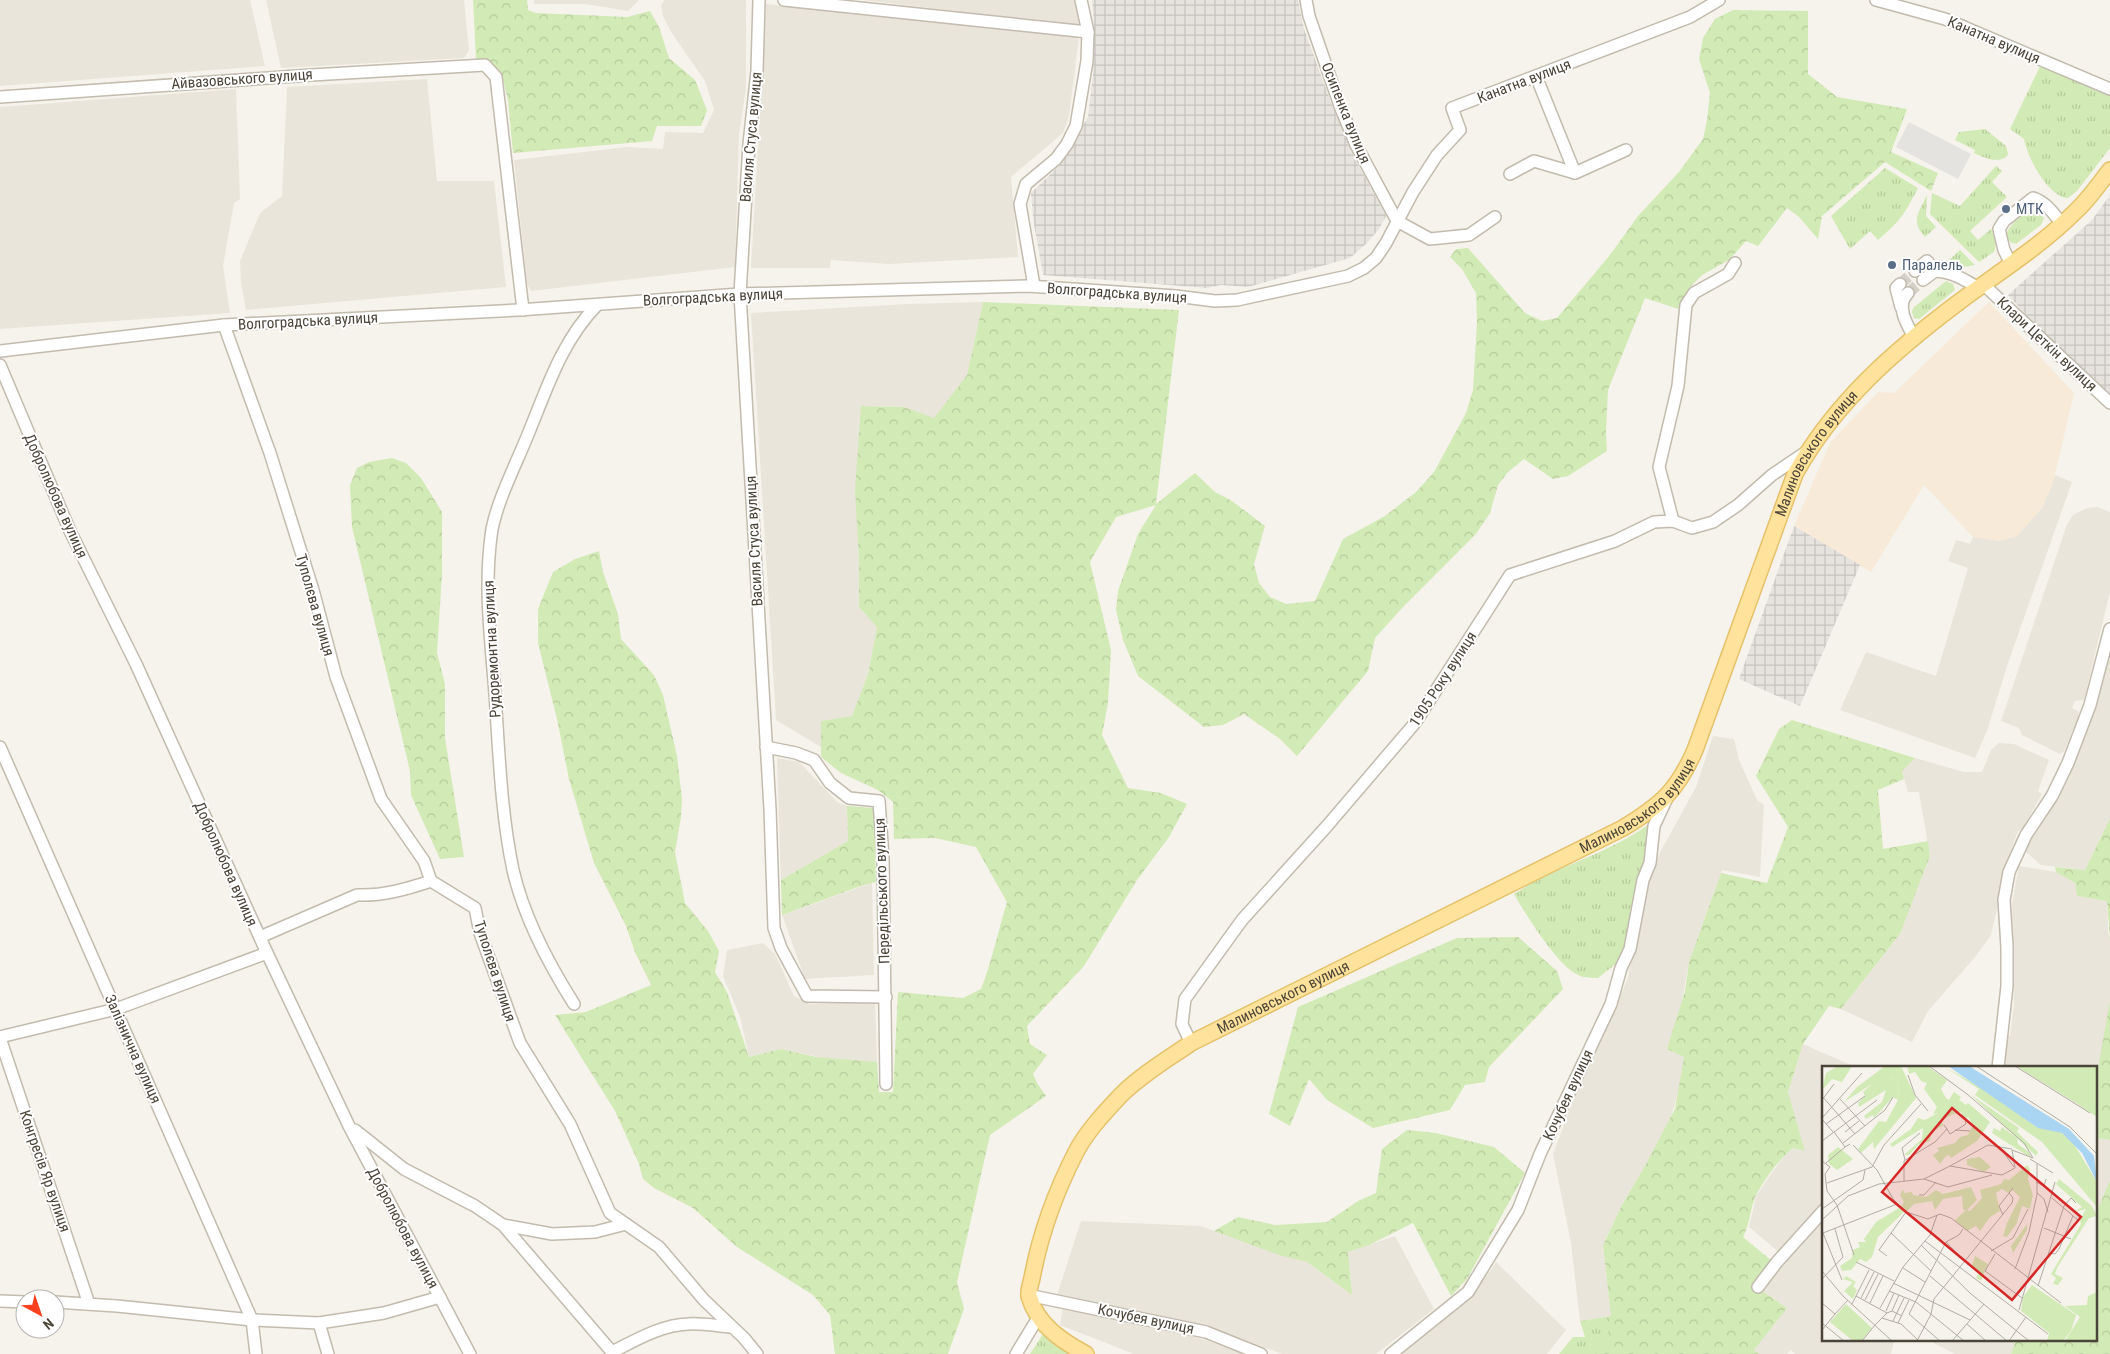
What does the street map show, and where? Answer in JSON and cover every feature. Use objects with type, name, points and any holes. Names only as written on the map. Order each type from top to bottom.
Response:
[{"type":"main road","name":"Малиновського вулиця","points":[[1028,1295],[1035,1261],[1051,1211],[1077,1151],[1100,1118],[1122,1094],[1146,1074],[1191,1043],[1623,828],[1647,814],[1669,794],[1684,774],[1695,750],[1795,474],[1807,452],[1851,396],[1880,366],[1914,337],[2036,246],[2062,224],[2078,209],[2110,170]]},
{"type":"main road","points":[[1028,1295],[1041,1321],[1061,1340],[1086,1354]]},
{"type":"street","name":"Василя Стуса вулиця","points":[[759,0],[758,71],[750,144],[740,294],[770,809],[774,920],[781,948],[807,996],[886,997]]},
{"type":"street","points":[[784,0],[1088,32]]},
{"type":"street","points":[[1034,286],[1020,204],[1026,184],[1056,159],[1067,144],[1076,126],[1087,61],[1088,32],[1081,0]]},
{"type":"street","name":"Осипенка вулиця","points":[[1306,0],[1318,43],[1356,145],[1397,221]]},
{"type":"street","name":"Канатна вулиця","points":[[1397,221],[1412,192],[1437,155],[1460,130],[1452,108],[1690,17],[1719,0]]},
{"type":"street","name":"Канатна вулиця","points":[[1876,0],[1945,19],[2110,89]]},
{"type":"street","name":"Айвазовського вулиця","points":[[0,97],[485,65],[496,77],[523,310]]},
{"type":"street","points":[[1536,76],[1575,174]]},
{"type":"street","points":[[1510,174],[1534,161],[1575,174],[1626,150]]},
{"type":"street","points":[[2011,264],[2004,250],[1999,229],[2004,221],[2018,209],[2033,198],[2041,201],[2062,224]]},
{"type":"street","points":[[1397,221],[1430,239],[1469,235],[1495,217]]},
{"type":"street","name":"Волгоградська вулиця","points":[[0,351],[224,325],[523,310],[740,294],[1034,286],[1176,296],[1215,301],[1237,300],[1348,276],[1364,268],[1376,258],[1397,221]]},
{"type":"street","name":"Клари Цеткін вулиця","points":[[1915,271],[1926,262],[1935,271],[1944,272],[1981,286],[2110,403]]},
{"type":"street","points":[[1673,521],[1659,467],[1678,386],[1686,305],[1694,293],[1728,274],[1736,263]]},
{"type":"street","points":[[1924,280],[1935,271]]},
{"type":"street","points":[[1904,288],[1902,310],[1906,323],[1914,337]]},
{"type":"street","name":"Рудоремонтна вулиця","points":[[574,1004],[553,971],[531,924],[514,871],[497,741],[487,599],[491,534],[501,502],[551,376],[580,322],[597,305]]},
{"type":"street","name":"Туполєва вулиця","points":[[224,325],[270,453],[313,590],[336,677],[381,799],[424,861],[431,881],[475,908],[483,941],[520,1043],[570,1124],[610,1213],[659,1247],[704,1300],[744,1338],[757,1354]]},
{"type":"street","name":"Добролюбова вулиця","points":[[0,365],[70,531],[136,664],[267,953],[350,1126],[470,1354]]},
{"type":"street","name":"1905 Року вулиця","points":[[1191,1043],[1182,1024],[1185,999],[1242,920],[1327,826],[1415,723],[1510,575],[1615,541],[1654,522],[1673,521],[1692,528],[1713,522],[1738,505],[1772,475],[1807,452]]},
{"type":"street","points":[[1998,1066],[2006,996],[2008,947],[2004,900],[2009,872],[2026,835],[2052,796],[2068,763],[2090,705],[2110,629]]},
{"type":"street","name":"Передільського вулиця","points":[[766,747],[796,753],[814,760],[830,783],[849,798],[879,800],[883,858],[886,1084]]},
{"type":"street","name":"Залізнична вулиця","points":[[0,748],[3,761],[116,1009],[252,1320],[256,1354]]},
{"type":"street","name":"Кочубея вулиця","points":[[1391,1354],[1468,1292],[1518,1210],[1544,1145],[1611,1004],[1621,968],[1630,949],[1643,880],[1650,863],[1654,826],[1669,794]]},
{"type":"street","points":[[260,937],[357,895],[373,896],[407,889],[431,881]]},
{"type":"street","points":[[0,1037],[116,1009],[267,953]]},
{"type":"street","name":"Конгресів Яр вулиця","points":[[0,1037],[89,1304]]},
{"type":"street","points":[[350,1126],[404,1169],[474,1206],[503,1225],[613,1353],[654,1332],[673,1326],[689,1324],[731,1327]]},
{"type":"street","points":[[1758,1288],[1778,1262],[1822,1212]]},
{"type":"street","points":[[503,1225],[552,1234],[594,1232],[626,1224]]},
{"type":"street","name":"Кочубея вулиця","points":[[1028,1295],[1206,1332],[1261,1354]]},
{"type":"street","points":[[65,1303],[252,1320],[319,1323],[384,1313],[440,1297]]},
{"type":"street","points":[[0,1301],[15,1302]]},
{"type":"street","points":[[1016,1354],[1039,1316]]},
{"type":"street","points":[[319,1323],[328,1354]]},
{"type":"shaded area","points":[[0,0],[250,0],[265,66],[0,86]]},
{"type":"shaded area","points":[[266,0],[464,0],[469,50],[464,58],[281,68]]},
{"type":"shaded area","points":[[534,0],[639,0],[628,11],[585,4],[534,4]]},
{"type":"shaded area","points":[[665,0],[746,0],[746,88],[739,135],[735,267],[531,291],[527,284],[514,160],[627,147],[663,149],[665,132],[703,133],[714,110],[705,81],[671,32],[663,16],[661,5]]},
{"type":"shaded area","points":[[862,0],[1079,0],[1086,22],[1077,25]]},
{"type":"shaded area","points":[[1092,0],[1298,0],[1304,29],[1332,105],[1351,151],[1386,216],[1379,229],[1350,258],[1248,287],[1221,285],[1207,288],[1043,275],[1033,218],[1031,193],[1061,164],[1088,117],[1093,75],[1094,23]]},
{"type":"shaded area","points":[[766,4],[1079,37],[1069,116],[1063,133],[1011,177],[1018,257],[889,264],[831,260],[830,268],[751,268]]},
{"type":"shaded area","points":[[427,79],[437,181],[494,181],[506,287],[246,310],[241,282],[240,261],[260,213],[282,196],[287,87]]},
{"type":"shaded area","points":[[236,89],[240,199],[234,203],[223,266],[230,313],[0,329],[0,107]]},
{"type":"shaded area","points":[[1909,122],[1971,154],[1958,179],[1896,147]]},
{"type":"shaded area","points":[[2110,195],[2110,396],[2083,369],[2068,360],[2008,295],[2092,220]]},
{"type":"shaded area","points":[[983,302],[967,375],[934,419],[904,407],[861,406],[857,526],[859,562],[877,627],[868,674],[852,716],[822,721],[821,747],[776,720],[751,313],[908,304]]},
{"type":"shaded area","points":[[1989,302],[2074,393],[2053,483],[2042,508],[2017,536],[2000,541],[1973,537],[1924,485],[1871,572],[1794,526],[1830,443],[1878,392],[1894,393]]},
{"type":"shaded area","points":[[2055,475],[2072,482],[2008,663],[1987,731],[1975,758],[1840,710],[1866,652],[1936,676],[1968,568],[1948,561],[1956,540],[1970,544],[1973,537],[2000,541],[2042,508]]},
{"type":"shaded area","points":[[2097,507],[2110,512],[2110,592],[2084,700],[2075,701],[2072,708],[2078,711],[2079,716],[2064,751],[2060,754],[2022,735],[2019,728],[2001,721],[2067,524],[2073,515],[2087,508]]},
{"type":"shaded area","points":[[1794,526],[1860,565],[1800,706],[1739,679]]},
{"type":"shaded area","points":[[2110,656],[2110,818],[2085,870],[2041,865],[2025,851],[2052,806],[2072,765]]},
{"type":"shaded area","points":[[1713,736],[1734,739],[1739,760],[1757,800],[1764,805],[1760,877],[1722,870],[1689,962],[1681,1007],[1667,1049],[1684,1057],[1680,1086],[1667,1130],[1624,1201],[1603,1244],[1611,1316],[1580,1321],[1571,1243],[1553,1154],[1580,1082],[1609,1023],[1628,978],[1644,887],[1657,858],[1696,787]]},
{"type":"shaded area","points":[[1999,743],[2014,744],[2049,760],[2038,791],[2042,794],[2023,828],[2018,831],[2009,855],[1991,935],[1976,956],[1928,1011],[1912,1042],[1841,1009],[1900,934],[1930,856],[1919,792],[1908,792],[1902,771],[1915,758],[1964,772],[1982,772],[1991,750]]},
{"type":"shaded area","points":[[777,758],[799,762],[837,802],[847,806],[848,841],[781,880]]},
{"type":"shaded area","points":[[2019,866],[2056,872],[2075,882],[2077,896],[2107,901],[2108,933],[2110,937],[2110,1013],[2098,1073],[2098,1066],[2003,1066],[2004,1036],[2010,1036],[2014,1006],[2012,904]]},
{"type":"shaded area","points":[[872,883],[874,975],[805,979],[782,915]]},
{"type":"shaded area","points":[[763,943],[775,954],[794,996],[810,1004],[875,1002],[877,1062],[833,1060],[781,1049],[749,1057],[740,1017],[723,976],[727,950]]},
{"type":"shaded area","points":[[1803,1044],[1853,1066],[1822,1066],[1822,1205],[1780,1253],[1749,1227],[1756,1196],[1785,1154],[1793,1148],[1805,1151],[1788,1092]]},
{"type":"shaded area","points":[[2098,1138],[2110,1140],[2110,1181],[2098,1210]]},
{"type":"shaded area","points":[[1822,1217],[1822,1342],[1894,1342],[1891,1354],[1795,1354],[1791,1350],[1787,1354],[1759,1354],[1754,1350],[1787,1308],[1762,1291],[1777,1267]]},
{"type":"shaded area","points":[[1081,1221],[1201,1226],[1246,1243],[1307,1262],[1352,1295],[1348,1252],[1395,1236],[1434,1309],[1376,1354],[1282,1354],[1209,1327],[1057,1295]]},
{"type":"shaded area","points":[[1496,1262],[1566,1330],[1547,1354],[1399,1354],[1476,1291]]},
{"type":"shaded area","points":[[1063,1307],[1190,1335],[1246,1354],[1134,1354],[1060,1325]]},
{"type":"shaded area","points":[[1932,1342],[2015,1342],[2011,1354],[1955,1354]]},
{"type":"green space","points":[[473,0],[527,0],[528,10],[536,13],[627,17],[650,11],[659,27],[669,58],[695,80],[707,110],[701,126],[657,126],[652,141],[513,153],[508,100],[502,76],[488,59],[476,59]]},
{"type":"green space","points":[[1733,10],[1808,11],[1808,74],[1837,97],[1907,109],[1891,152],[1938,173],[1931,191],[1885,162],[1822,216],[1818,239],[1799,217],[1787,208],[1758,246],[1746,241],[1729,260],[1702,275],[1689,288],[1678,309],[1645,298],[1608,390],[1607,451],[1568,476],[1553,479],[1524,459],[1508,472],[1498,485],[1490,513],[1476,534],[1403,607],[1375,638],[1368,671],[1297,756],[1280,739],[1244,714],[1223,725],[1204,727],[1138,676],[1123,640],[1116,610],[1118,591],[1138,534],[1156,505],[1116,517],[1090,562],[1111,650],[1108,703],[1102,735],[1128,788],[1161,793],[1187,804],[1169,837],[1137,880],[1084,966],[1027,1026],[1030,1044],[1047,1055],[1033,1074],[1046,1096],[990,1135],[957,1282],[964,1309],[948,1354],[835,1354],[830,1315],[813,1295],[737,1247],[693,1208],[654,1188],[643,1179],[639,1164],[615,1111],[555,1015],[586,1012],[651,985],[635,952],[626,926],[594,863],[569,779],[557,719],[538,643],[538,609],[553,572],[575,559],[599,551],[603,572],[618,614],[621,639],[654,675],[663,695],[677,756],[682,799],[675,852],[685,903],[708,931],[719,951],[715,972],[727,992],[749,1057],[781,1049],[816,1057],[877,1062],[879,1092],[893,1092],[898,992],[963,998],[981,989],[1007,902],[976,847],[935,838],[894,839],[893,802],[878,790],[841,773],[821,757],[821,721],[852,716],[868,674],[877,627],[859,607],[859,562],[855,489],[861,406],[904,407],[934,418],[967,375],[983,302],[1179,310],[1156,504],[1195,473],[1215,492],[1232,501],[1265,526],[1254,564],[1259,583],[1270,597],[1286,604],[1315,601],[1343,539],[1385,516],[1416,492],[1434,472],[1466,413],[1473,390],[1477,322],[1476,293],[1462,269],[1450,257],[1456,249],[1468,248],[1525,313],[1542,321],[1557,318],[1610,255],[1638,216],[1679,172],[1703,139],[1710,93],[1699,59],[1703,38],[1715,19]]},
{"type":"green space","points":[[2042,62],[2110,91],[2110,148],[2077,191],[2068,198],[2060,196],[2046,184],[2029,156],[2024,139],[2010,129]]},
{"type":"green space","points":[[1985,129],[2006,146],[2008,154],[2002,159],[1993,160],[1982,157],[1974,153],[1975,150],[1955,140],[1959,132]]},
{"type":"green space","points":[[1996,166],[2002,171],[1992,182],[2007,197],[1970,231],[1978,240],[1991,229],[1995,237],[1994,252],[1979,262],[1930,214],[1932,193],[1960,206]]},
{"type":"green space","points":[[1885,168],[1918,188],[1901,217],[1886,233],[1878,240],[1870,231],[1850,249],[1831,216]]},
{"type":"green space","points":[[1927,195],[1926,216],[1936,227],[1925,237],[1918,226],[1917,216]]},
{"type":"green space","points":[[2036,210],[2044,218],[2041,225],[2016,244],[2010,242],[2006,235],[2010,227],[2023,216]]},
{"type":"green space","points":[[1960,250],[1975,265],[1957,267],[1947,262]]},
{"type":"green space","points":[[1946,281],[1953,284],[1955,290],[1919,319],[1914,318],[1913,308]]},
{"type":"green space","points":[[392,458],[406,463],[421,478],[442,512],[442,574],[437,653],[445,684],[445,738],[464,857],[440,859],[411,795],[410,771],[352,527],[350,485],[357,468],[369,462]]},
{"type":"green space","points":[[1792,720],[1915,758],[1902,771],[1904,779],[1878,790],[1883,849],[1928,841],[1930,856],[1900,934],[1841,1009],[1829,1006],[1803,1044],[1788,1092],[1805,1151],[1793,1148],[1768,1176],[1756,1195],[1743,1237],[1772,1261],[1762,1291],[1787,1308],[1754,1350],[1759,1354],[1604,1354],[1611,1316],[1603,1245],[1622,1205],[1675,1109],[1684,1057],[1667,1049],[1685,991],[1689,962],[1721,873],[1767,883],[1788,827],[1756,776],[1779,729]]},
{"type":"green space","points":[[847,806],[874,808],[876,882],[782,915],[781,880],[848,841]]},
{"type":"green space","points":[[2110,818],[2110,941],[2107,901],[2077,896],[2075,883],[2056,872],[2055,867],[2085,870]]},
{"type":"green space","points":[[1654,820],[1627,955],[1598,978],[1578,975],[1570,970],[1552,951],[1514,894],[1549,875],[1621,842]]},
{"type":"green space","points":[[1518,937],[1557,971],[1563,989],[1489,1067],[1485,1082],[1465,1085],[1450,1110],[1373,1128],[1327,1100],[1309,1079],[1290,1126],[1269,1114],[1298,1007],[1457,938]]},
{"type":"green space","points":[[2110,1000],[2110,1140],[2098,1138],[2098,1069]]},
{"type":"green space","points":[[1407,1130],[1436,1133],[1494,1147],[1525,1173],[1467,1279],[1451,1296],[1413,1223],[1369,1245],[1348,1252],[1352,1295],[1307,1262],[1279,1255],[1214,1231],[1238,1217],[1275,1225],[1327,1222],[1358,1201],[1376,1193],[1382,1149]]},
{"type":"green space","points":[[2110,1180],[2110,1354],[2011,1354],[2015,1342],[2098,1342],[2098,1209]]},
{"type":"green space","points":[[1611,1316],[1607,1354],[1559,1354],[1573,1337],[1585,1337],[1580,1321]]},
{"type":"green space","points":[[1045,1331],[1073,1354],[1030,1354]]},
{"type":"tunnel","points":[[1900,284],[1915,271]]},
{"type":"tunnel","points":[[1908,293],[1923,280]]},
{"type":"place","name":"МТК","points":[[2006,209]]},
{"type":"place","name":"Паралель","points":[[1892,265]]}]
